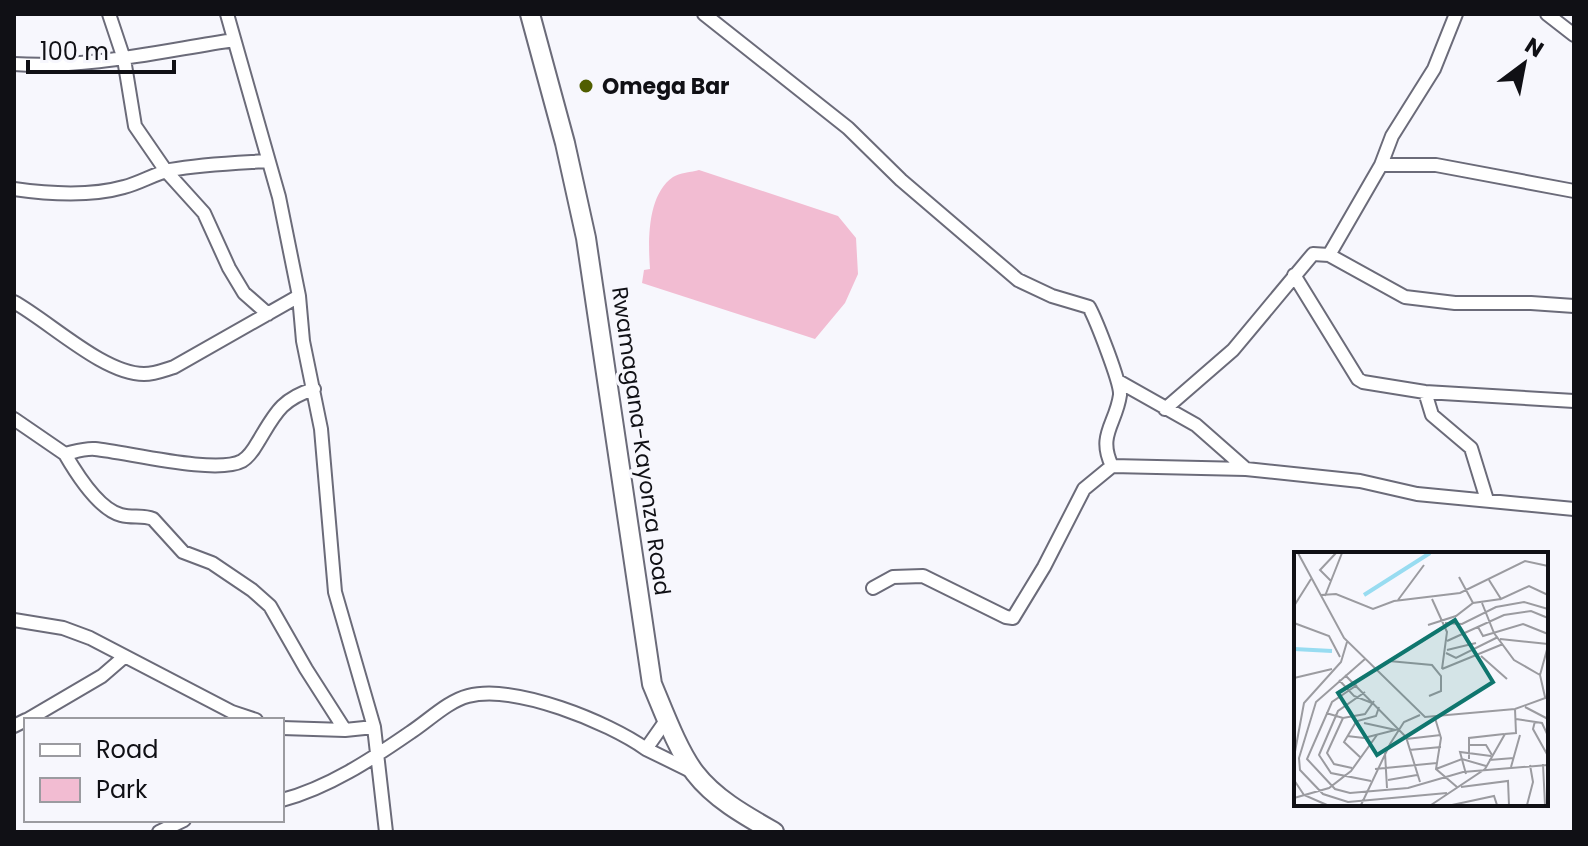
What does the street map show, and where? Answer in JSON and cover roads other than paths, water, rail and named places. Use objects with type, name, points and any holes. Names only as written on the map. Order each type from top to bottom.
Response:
[{"type":"highway","name":"Rwamagana-Kayonza Road","points":[[530,14],[565,143],[586,238],[652,684],[695,773],[733,809],[774,832]]},
{"type":"street","points":[[109,14],[124,59],[135,126],[166,171],[204,213],[244,293],[268,314]]},
{"type":"street","points":[[227,14],[279,197],[299,296],[303,341],[321,429],[335,592],[374,727],[386,832]]},
{"type":"street","points":[[704,14],[848,128],[901,180],[1018,280],[1052,296],[1089,307],[1118,381],[1120,395],[1107,428],[1105,452],[1112,466]]},
{"type":"street","points":[[1329,255],[1381,165],[1392,136],[1434,69],[1456,14]]},
{"type":"street","points":[[1547,14],[1574,35]]},
{"type":"street","points":[[14,64],[46,66],[124,59],[234,40]]},
{"type":"street","points":[[14,189],[49,194],[124,188],[166,171],[268,161]]},
{"type":"street","points":[[1381,165],[1436,165],[1574,191]]},
{"type":"street","points":[[1165,409],[1233,350],[1313,254],[1329,255],[1405,297],[1455,303],[1574,306]]},
{"type":"street","points":[[1294,275],[1358,379],[1368,384],[1425,392],[1574,401]]},
{"type":"street","points":[[14,302],[103,361],[140,374],[152,374],[174,367],[299,296]]},
{"type":"street","points":[[1118,381],[1196,425],[1246,469]]},
{"type":"street","points":[[65,454],[91,448],[161,460],[227,465],[243,461],[253,451],[278,410],[288,400],[314,389]]},
{"type":"street","points":[[1425,392],[1432,415],[1471,448],[1487,500]]},
{"type":"street","points":[[14,419],[65,454],[80,479],[112,510],[119,515],[153,519],[183,552],[212,563],[270,606],[345,730]]},
{"type":"street","points":[[873,588],[893,577],[923,576],[1013,618],[1044,567],[1084,489],[1112,466],[1246,469],[1360,481],[1417,494],[1574,509]]},
{"type":"street","points":[[14,620],[63,628],[90,638],[232,712],[250,718]]},
{"type":"street","points":[[29,718],[102,676],[124,657]]},
{"type":"street","points":[[284,799],[300,795],[378,755],[467,696],[518,697],[563,708],[634,740],[695,773]]},
{"type":"street","points":[[646,749],[667,719]]},
{"type":"street","points":[[284,728],[345,730],[374,727]]},
{"type":"street","points":[[159,832],[180,822]]},
{"type":"place","name":"Omega Bar","points":[[586,86]]}]
